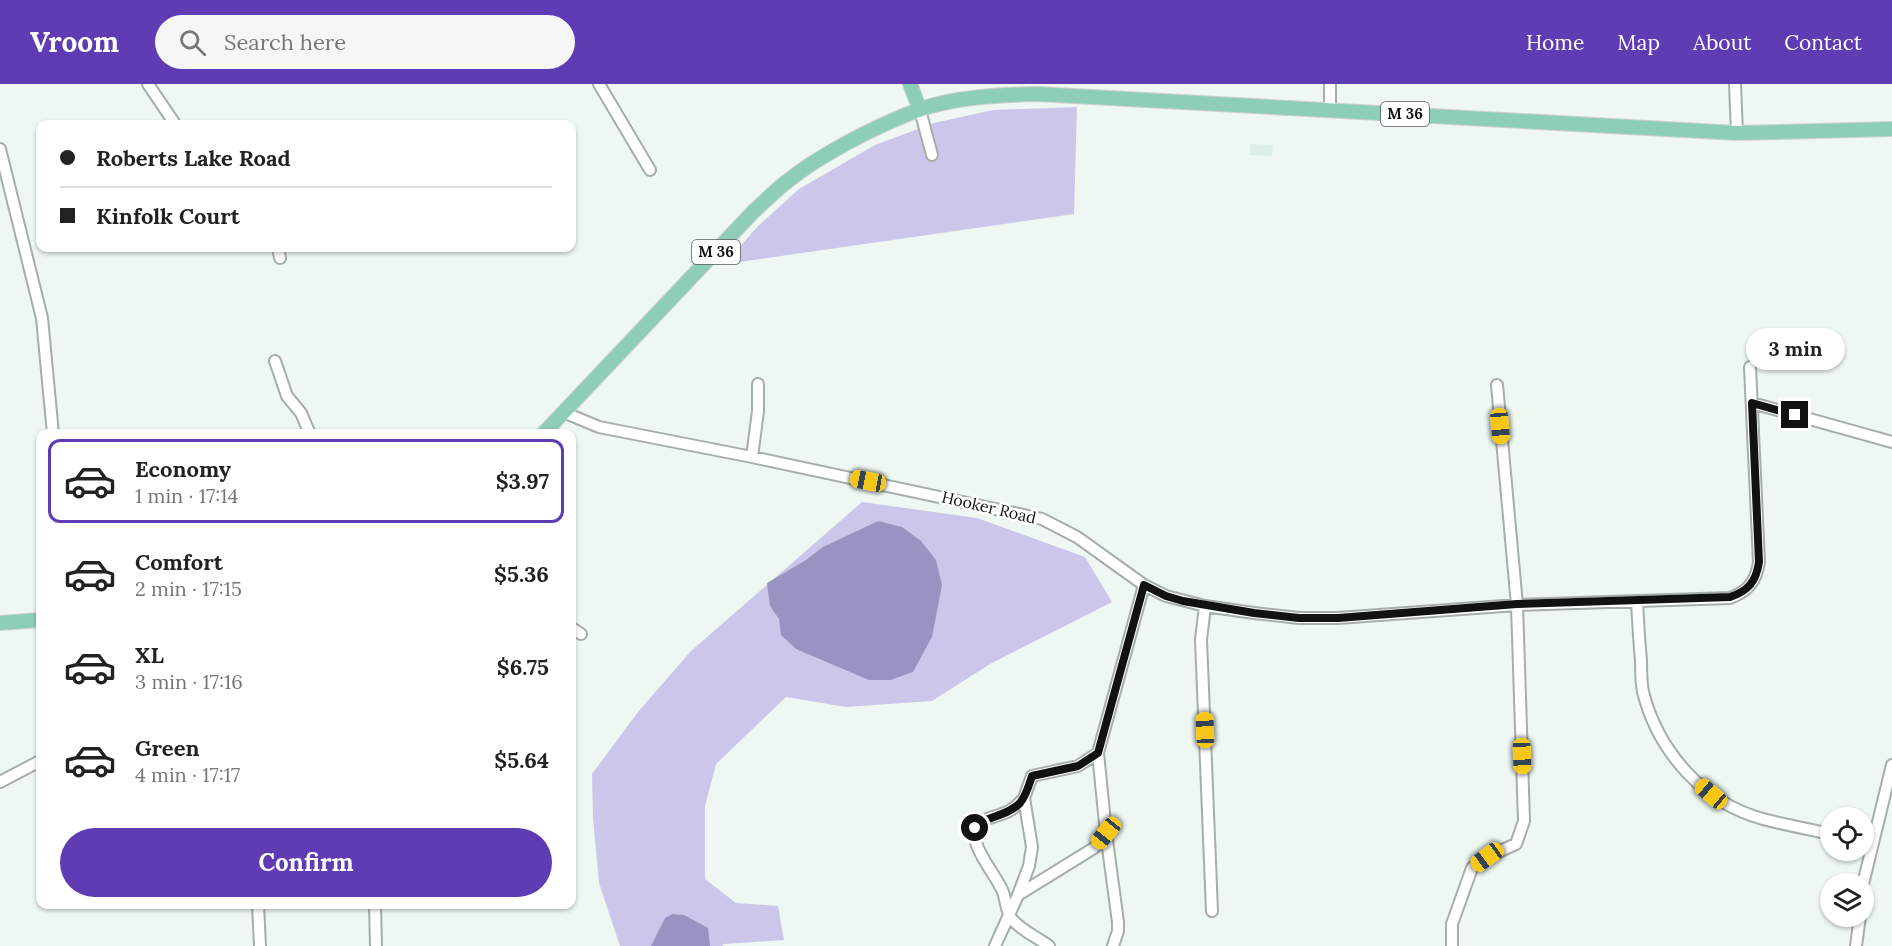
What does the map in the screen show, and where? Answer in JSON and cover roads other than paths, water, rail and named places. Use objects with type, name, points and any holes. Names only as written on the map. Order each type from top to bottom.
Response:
[{"type":"main road","points":[[910,84],[920,110]]},
{"type":"main road","name":"M 36","points":[[548,429],[754,212],[785,183],[825,156],[874,130],[920,110],[961,100],[1000,95],[1037,94],[1737,133],[1892,129]]},
{"type":"main road","points":[[0,623],[36,618]]},
{"type":"street","points":[[148,84],[172,120]]},
{"type":"street","points":[[599,84],[650,170]]},
{"type":"street","points":[[1330,84],[1330,110]]},
{"type":"street","points":[[1735,84],[1737,133]]},
{"type":"street","points":[[920,110],[932,155]]},
{"type":"street","points":[[0,149],[42,318],[53,429]]},
{"type":"street","points":[[275,361],[286,396],[301,413],[308,429]]},
{"type":"street","name":"Hooker Road","points":[[563,412],[599,427],[752,457],[1041,519],[1077,537],[1144,585],[1166,596],[1205,606],[1288,617],[1338,618],[1517,604],[1730,597],[1749,588],[1754,582],[1759,562],[1750,367]]},
{"type":"street","points":[[752,457],[758,411],[758,384]]},
{"type":"street","points":[[1452,946],[1452,924],[1472,868],[1487,857],[1516,844],[1524,821],[1517,604],[1497,385]]},
{"type":"street","points":[[1752,403],[1892,442]]},
{"type":"street","points":[[1113,946],[1119,922],[1106,833],[1098,753],[1144,585]]},
{"type":"street","points":[[1637,601],[1642,690],[1657,730],[1678,762],[1691,778],[1711,794],[1739,810],[1761,819],[1820,832]]},
{"type":"street","points":[[1205,606],[1201,640],[1212,911]]},
{"type":"street","points":[[1049,946],[1019,926],[1010,917],[1002,889],[976,841],[975,828],[980,822],[1013,809],[1024,798],[1032,776],[1078,766],[1098,753]]},
{"type":"street","points":[[0,782],[36,764]]},
{"type":"street","points":[[1874,820],[1892,765]]},
{"type":"street","points":[[995,946],[1010,917],[1029,866],[1032,847],[1024,798]]},
{"type":"street","points":[[1018,895],[1094,848],[1106,833]]},
{"type":"street","points":[[258,909],[260,946]]},
{"type":"street","points":[[375,909],[376,946]]},
{"type":"street","points":[[1856,946],[1859,927]]}]
